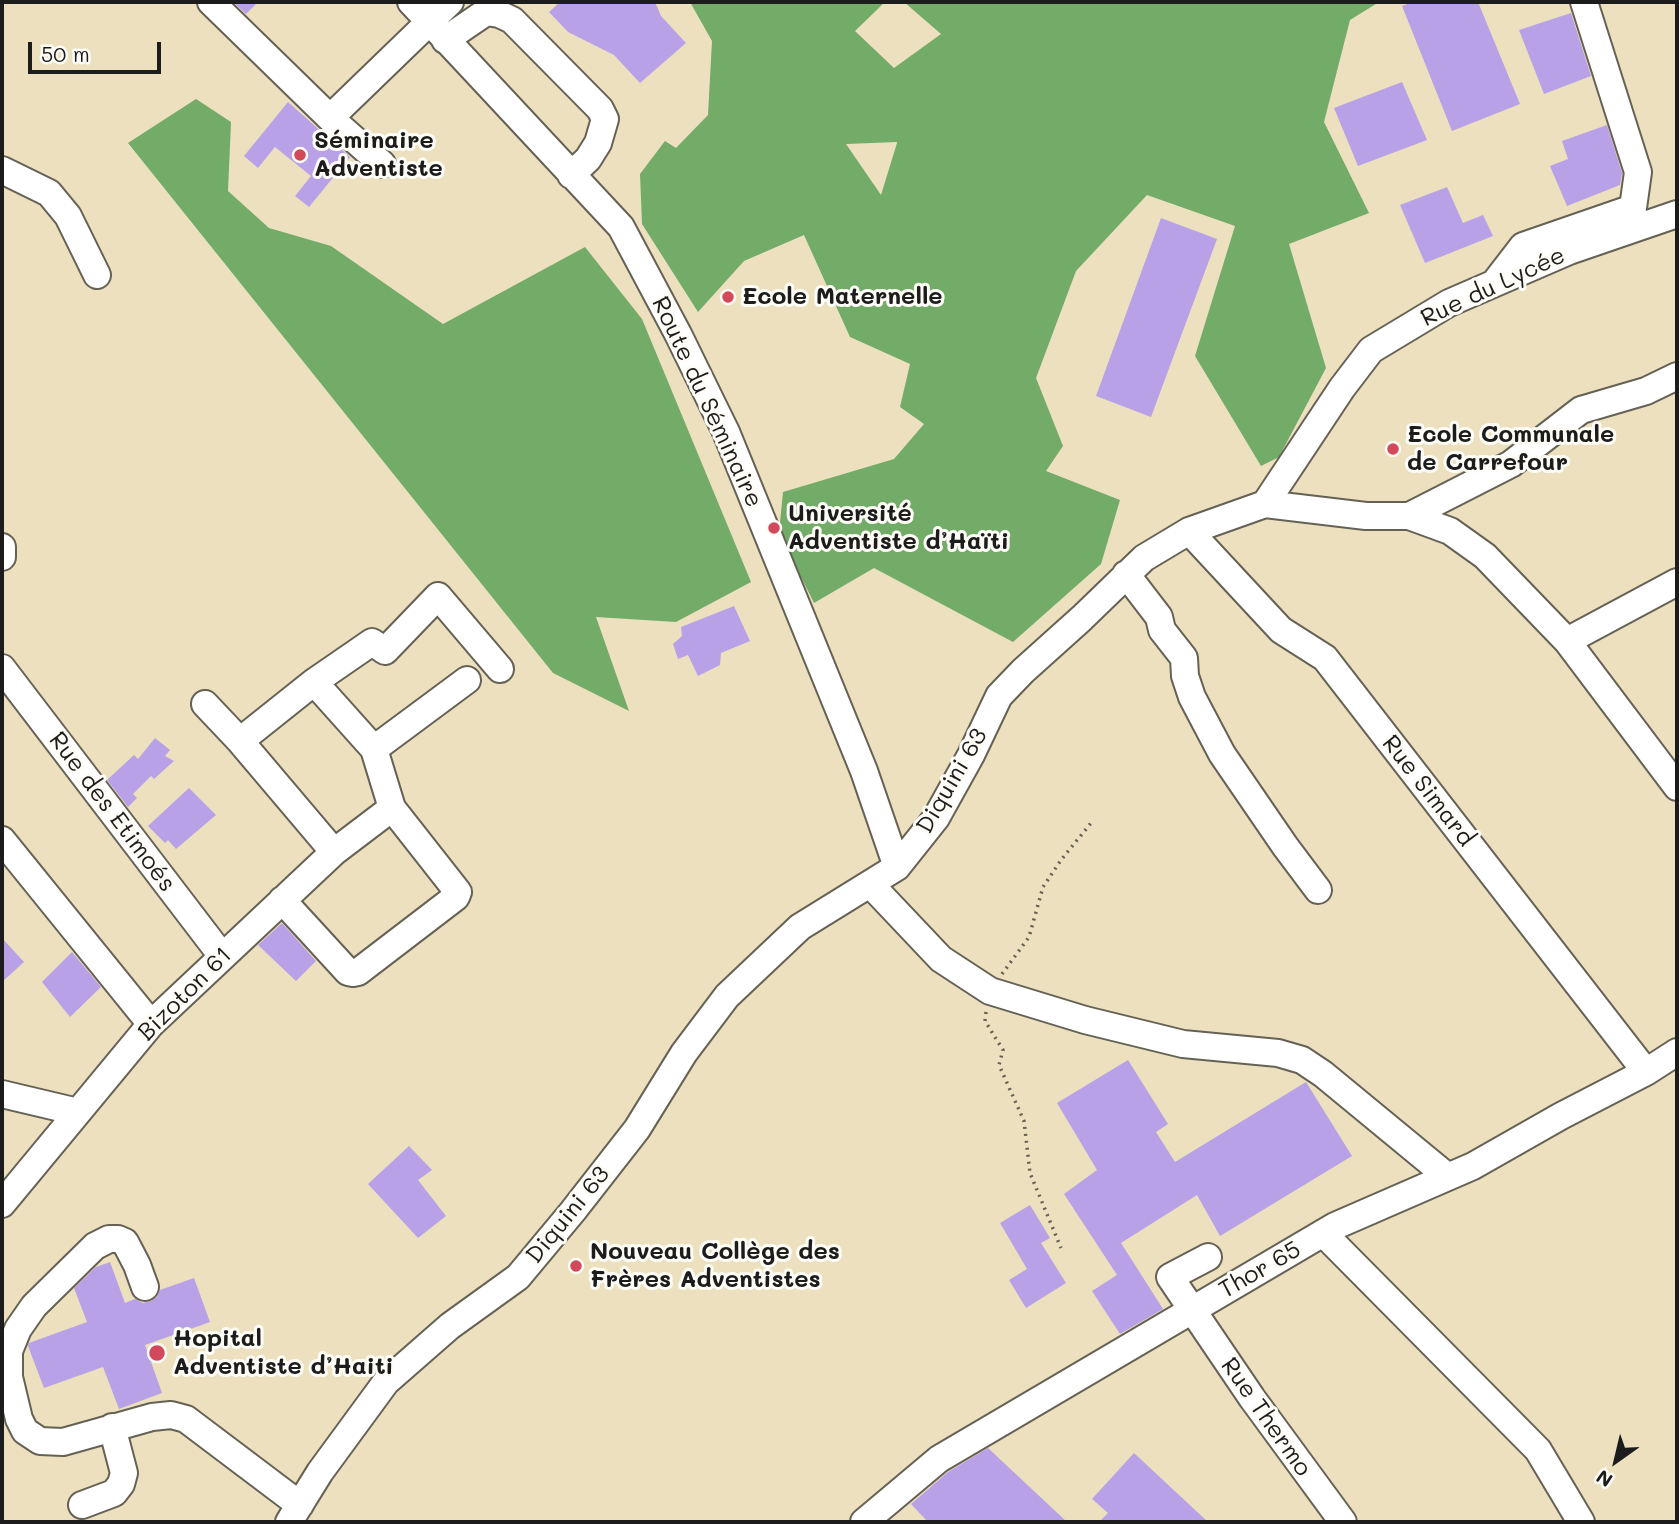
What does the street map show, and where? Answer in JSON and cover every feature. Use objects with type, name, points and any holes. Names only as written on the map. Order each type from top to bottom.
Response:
[{"type":"street","points":[[211,2],[330,118],[382,164]]},
{"type":"street","name":"Route du Séminaire","points":[[411,2],[621,227],[726,432],[864,771],[897,866]]},
{"type":"street","points":[[437,31],[450,2]]},
{"type":"street","points":[[1495,282],[1523,246],[1633,208],[1638,172],[1584,2]]},
{"type":"street","points":[[330,118],[437,31],[486,12],[499,14],[512,20],[600,109],[605,119],[598,143],[588,159],[571,175]]},
{"type":"street","points":[[2,170],[49,193],[68,216],[97,275]]},
{"type":"street","name":"Rue du Lycée","points":[[1265,504],[1342,387],[1371,351],[1449,303],[1495,282],[1569,251],[1677,214]]},
{"type":"street","name":"Diquini 63","points":[[295,1514],[320,1472],[386,1382],[450,1326],[518,1277],[637,1129],[684,1053],[727,996],[800,928],[897,866],[936,818],[971,755],[999,696],[1126,574],[1162,545],[1189,531],[1265,504],[1366,516],[1409,516],[1511,464],[1581,410],[1646,391],[1677,376]]},
{"type":"street","points":[[1409,516],[1450,531],[1485,556],[1567,641],[1677,787]]},
{"type":"street","name":"Rue Simard","points":[[1189,531],[1281,630],[1325,658],[1646,1072]]},
{"type":"street","points":[[2,547],[2,557]]},
{"type":"street","points":[[1126,574],[1159,617],[1162,630],[1184,658],[1185,676],[1192,698],[1222,754],[1318,890]]},
{"type":"street","points":[[1567,641],[1677,582]]},
{"type":"street","points":[[240,741],[314,682],[372,642],[385,651],[438,596],[500,669]]},
{"type":"street","name":"Rue des Etimoés","points":[[2,668],[222,956]]},
{"type":"street","points":[[374,749],[467,680]]},
{"type":"street","points":[[282,900],[348,972],[353,973],[359,972],[456,897],[458,892],[391,808],[374,749],[314,682]]},
{"type":"street","points":[[205,704],[334,852]]},
{"type":"street","name":"Bizoton 61","points":[[2,1204],[151,1024],[334,852],[391,808]]},
{"type":"street","points":[[2,839],[151,1024]]},
{"type":"street","points":[[870,884],[941,959],[990,991],[1085,1020],[1183,1044],[1278,1053],[1302,1060],[1323,1074],[1448,1177]]},
{"type":"street","name":"Thor 65","points":[[864,1522],[939,1459],[1323,1233],[1473,1166],[1646,1072],[1677,1052]]},
{"type":"street","points":[[2,1094],[78,1112]]},
{"type":"street","points":[[1323,1233],[1538,1450],[1581,1522]]},
{"type":"street","points":[[145,1287],[138,1265],[125,1242],[109,1239],[95,1246],[34,1306],[18,1329],[9,1351],[9,1377],[19,1419],[25,1431],[40,1441],[63,1442],[112,1427],[171,1415],[186,1419],[295,1514]]},
{"type":"street","name":"Rue Thermo","points":[[1208,1256],[1170,1277],[1343,1522]]},
{"type":"street","points":[[82,1505],[114,1493],[121,1484],[124,1473],[112,1427]]},
{"type":"path","points":[[1061,1248],[1030,1173],[1024,1121],[999,1065],[1003,1050],[985,1021],[990,991],[1029,937],[1044,887],[1090,823]]},
{"type":"green space","points":[[690,2],[885,2],[855,31],[894,68],[941,34],[904,2],[1379,2],[1350,20],[1324,122],[1369,213],[1289,244],[1326,368],[1279,457],[1261,466],[1195,356],[1235,226],[1147,195],[1076,271],[1036,378],[1063,446],[1046,471],[1120,500],[1101,564],[1013,642],[874,568],[814,603],[779,533],[783,492],[894,459],[924,424],[900,407],[910,364],[850,337],[804,235],[744,261],[698,312],[642,224],[640,174],[665,141],[676,148],[708,115],[712,41]],"holes":[[[897,142],[881,195],[846,144]]]},
{"type":"green space","points":[[196,99],[231,122],[228,191],[269,228],[331,246],[443,324],[585,247],[642,319],[751,582],[676,622],[596,617],[629,711],[553,673],[128,143]]},
{"type":"building","points":[[233,2],[258,2],[246,14]]},
{"type":"building","points":[[560,2],[655,2],[661,16],[686,43],[640,83],[614,55],[568,32],[549,12]]},
{"type":"building","points":[[1413,2],[1478,2],[1520,104],[1452,131],[1402,6]]},
{"type":"building","points":[[1571,13],[1591,76],[1544,94],[1519,30]]},
{"type":"building","points":[[1402,82],[1427,140],[1358,166],[1334,108]]},
{"type":"building","name":"Séminaire Adventiste","points":[[288,102],[350,157],[309,207],[295,196],[311,176],[275,147],[258,168],[244,156]]},
{"type":"building","points":[[1607,125],[1622,173],[1620,185],[1567,206],[1550,166],[1568,159],[1562,141]]},
{"type":"building","points":[[1447,187],[1463,223],[1483,215],[1493,236],[1425,263],[1400,205]]},
{"type":"building","points":[[1161,218],[1217,239],[1151,417],[1096,396]]},
{"type":"building","points":[[734,606],[750,641],[721,653],[720,665],[698,676],[688,655],[678,659],[673,644],[682,636],[681,627]]},
{"type":"building","points":[[155,738],[170,750],[165,756],[174,761],[154,779],[151,776],[133,794],[137,798],[128,807],[107,780],[134,755],[138,759]]},
{"type":"building","points":[[189,788],[216,815],[176,849],[168,840],[165,843],[148,826]]},
{"type":"building","points":[[282,923],[316,961],[296,981],[258,945]]},
{"type":"building","points":[[2,938],[24,962],[2,982]]},
{"type":"building","points":[[72,952],[101,987],[70,1017],[42,982]]},
{"type":"building","points":[[1128,1060],[1168,1124],[1156,1132],[1175,1162],[1306,1082],[1352,1156],[1220,1236],[1197,1195],[1121,1243],[1163,1309],[1120,1334],[1092,1291],[1117,1275],[1064,1194],[1097,1170],[1057,1103]]},
{"type":"building","points":[[409,1146],[432,1170],[418,1180],[446,1216],[418,1238],[368,1184]]},
{"type":"building","points":[[1030,1205],[1050,1238],[1041,1243],[1066,1283],[1026,1308],[1009,1280],[1027,1269],[1000,1223]]},
{"type":"building","points":[[110,1262],[125,1303],[135,1299],[143,1303],[151,1301],[157,1297],[160,1290],[194,1278],[210,1322],[145,1345],[162,1393],[119,1409],[103,1367],[44,1388],[28,1346],[29,1343],[87,1322],[74,1288],[96,1267]]},
{"type":"building","points":[[988,1448],[1067,1522],[928,1522],[911,1504],[948,1472]]},
{"type":"building","points":[[1134,1453],[1208,1522],[1099,1522],[1108,1513],[1092,1499]]},
{"type":"place","name":"Séminaire Adventiste","points":[[300,155]]},
{"type":"place","name":"Ecole Maternelle","points":[[728,297]]},
{"type":"place","name":"Ecole Communale de Carrefour","points":[[1393,449]]},
{"type":"place","name":"Université Adventiste d’Haïti","points":[[774,528]]},
{"type":"place","name":"Nouveau Collège des Frères Adventistes","points":[[576,1266]]},
{"type":"place","name":"Hopital Adventiste d’Haiti","points":[[157,1353]]}]
